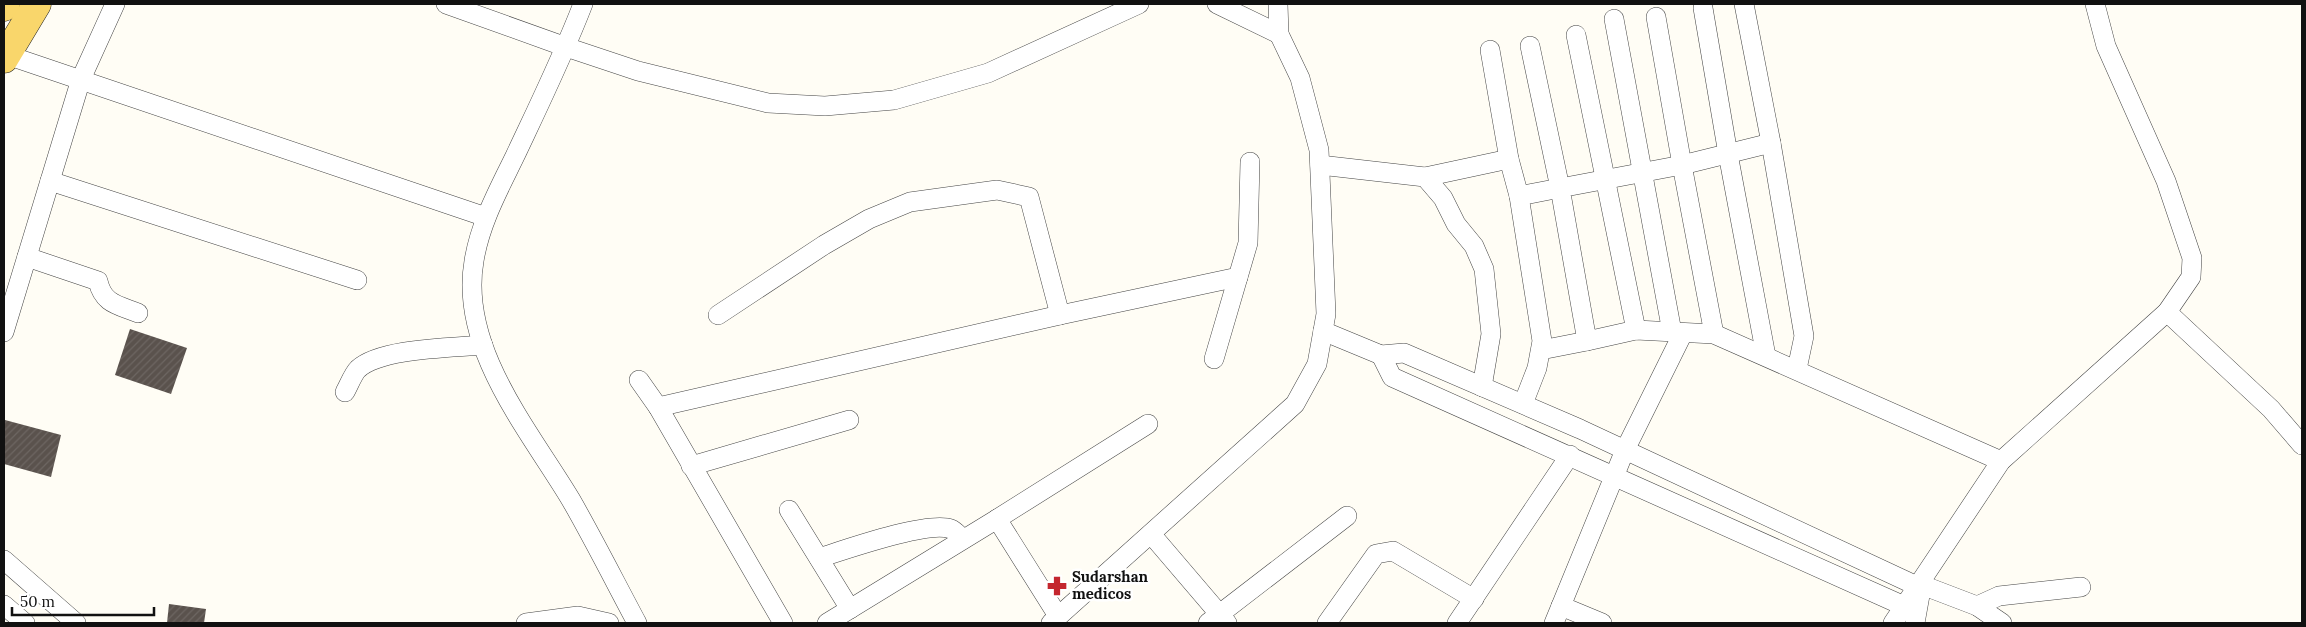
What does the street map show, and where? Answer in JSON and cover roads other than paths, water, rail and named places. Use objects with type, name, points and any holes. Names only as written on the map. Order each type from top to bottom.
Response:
[{"type":"main road","points":[[4,8],[6,4]]},
{"type":"main road","points":[[5,57],[37,4]]},
{"type":"street","points":[[4,332],[81,79],[115,4]]},
{"type":"street","points":[[446,4],[566,48],[638,71],[768,103],[825,106],[894,100],[988,73],[1139,4]]},
{"type":"street","points":[[583,4],[566,48],[486,217],[474,260],[471,296],[484,346],[499,385],[571,501],[637,623]]},
{"type":"street","points":[[1217,4],[1279,34]]},
{"type":"street","points":[[997,519],[1055,620],[1295,404],[1317,364],[1326,314],[1320,150],[1300,78],[1279,34],[1278,4]]},
{"type":"street","points":[[1744,4],[1772,144],[1804,336],[1797,369]]},
{"type":"street","points":[[1893,623],[2001,461],[2167,312],[2191,277],[2192,258],[2166,181],[2106,46],[2095,4]]},
{"type":"street","points":[[1703,8],[1766,356]]},
{"type":"street","points":[[1656,17],[1714,334]]},
{"type":"street","points":[[1602,623],[1558,615],[1625,450],[1678,332],[1614,19]]},
{"type":"street","points":[[1576,35],[1636,330]]},
{"type":"street","points":[[1530,46],[1560,188],[1587,341]]},
{"type":"street","points":[[1490,50],[1509,159],[1519,196],[1542,342],[1537,368],[1523,404]]},
{"type":"street","points":[[5,57],[81,79],[486,217]]},
{"type":"street","points":[[1519,196],[1682,165],[1772,144]]},
{"type":"street","points":[[1320,165],[1425,177],[1509,159]]},
{"type":"street","points":[[1214,359],[1248,243],[1250,162]]},
{"type":"street","points":[[1425,177],[1443,198],[1456,224],[1474,246],[1484,269],[1491,334],[1482,387]]},
{"type":"street","points":[[50,181],[357,280]]},
{"type":"street","points":[[718,315],[824,244],[869,219],[910,202],[997,190],[1029,197],[1060,315]]},
{"type":"street","points":[[27,257],[98,281],[100,292],[106,300],[138,313]]},
{"type":"street","points":[[658,407],[1060,315],[1238,277]]},
{"type":"street","points":[[2167,312],[2271,409],[2302,445]]},
{"type":"street","points":[[1541,350],[1636,330],[1714,334],[1797,369],[2001,461]]},
{"type":"street","points":[[1323,331],[1381,355],[1404,353],[1523,404],[1977,606],[2002,623]]},
{"type":"street","points":[[345,392],[358,369],[379,357],[484,346]]},
{"type":"street","points":[[1381,355],[1392,377],[1615,475],[1904,606]]},
{"type":"street","points":[[639,380],[658,407],[783,623]]},
{"type":"street","points":[[692,466],[849,420]]},
{"type":"street","points":[[827,623],[1148,424]]},
{"type":"street","points":[[1457,623],[1570,455]]},
{"type":"street","points":[[789,510],[850,609]]},
{"type":"street","points":[[1151,534],[1219,620],[1347,516]]},
{"type":"street","points":[[819,558],[922,529],[952,529],[964,539]]},
{"type":"street","points":[[1327,623],[1376,554],[1393,551],[1474,598]]},
{"type":"street","points":[[4,560],[76,623]]},
{"type":"street","points":[[1915,623],[1921,582]]},
{"type":"street","points":[[526,623],[578,616],[609,623],[618,587]]},
{"type":"street","points":[[1977,606],[1999,596],[2082,587]]},
{"type":"street","points":[[4,605],[25,623]]},
{"type":"place","name":"Sudarshan medicos","points":[[1057,586]]}]
